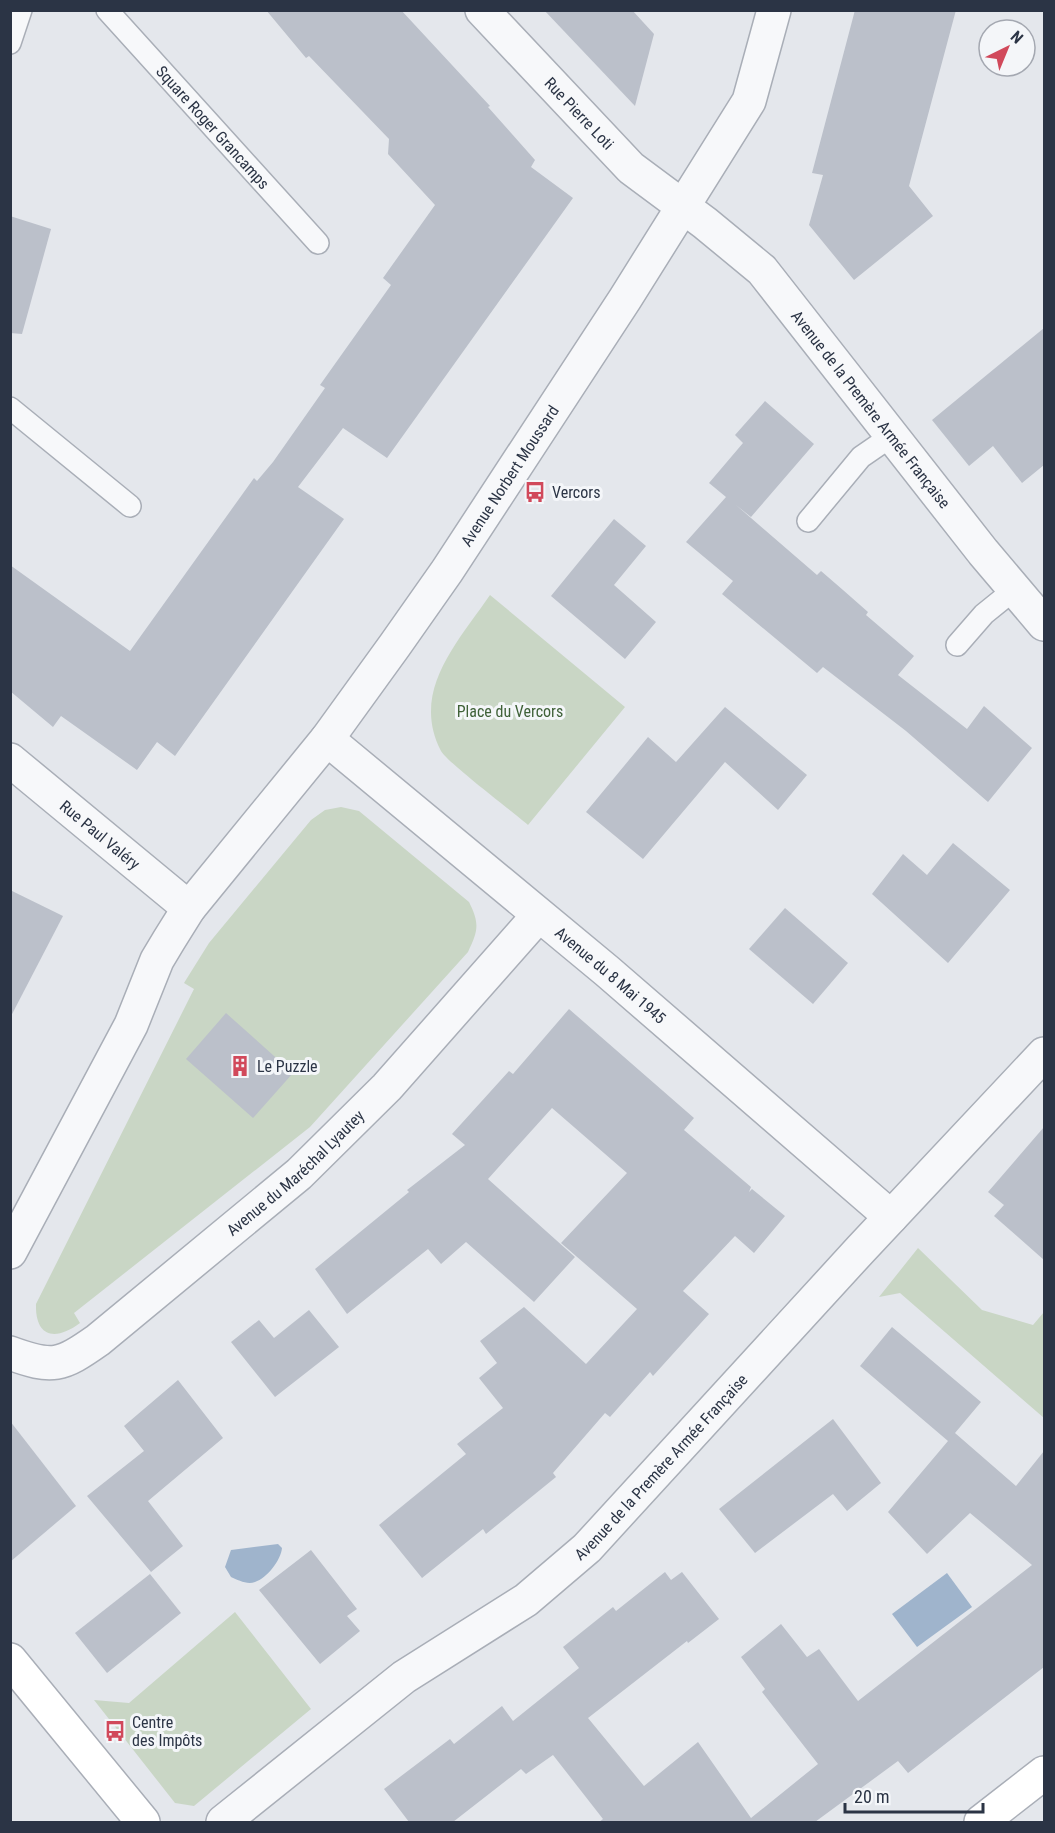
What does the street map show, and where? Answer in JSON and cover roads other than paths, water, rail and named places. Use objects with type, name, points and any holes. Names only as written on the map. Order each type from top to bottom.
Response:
[{"type":"street","name":"Rue Pierre Loti","points":[[482,10],[631,168],[685,207]]},
{"type":"street","name":"Avenue Norbert Moussard","points":[[189,908],[327,739],[447,571],[685,207],[749,101],[774,10]]},
{"type":"street","name":"Avenue de la Premère Armée Française","points":[[685,207],[762,270],[1044,624]]},
{"type":"street","name":"Avenue du 8 Mai 1945","points":[[327,739],[607,971],[891,1217]]},
{"type":"street","name":"Rue Paul Valéry","points":[[10,760],[189,908]]},
{"type":"street","points":[[10,1252],[131,1026],[158,960],[189,908]]},
{"type":"street","name":"Avenue du Maréchal Lyautey","points":[[10,1353],[38,1363],[56,1363],[72,1358],[98,1340],[290,1181],[387,1087],[538,916]]},
{"type":"street","name":"Avenue de la Premère Armée Française","points":[[223,1822],[404,1677],[526,1600],[587,1548],[1044,1054]]},
{"type":"street","points":[[10,1660],[143,1822]]},
{"type":"street","points":[[981,1822],[1044,1773]]},
{"type":"lane","points":[[10,43],[21,10]]},
{"type":"lane","name":"Square Roger Grancamps","points":[[107,10],[318,243]]},
{"type":"lane","points":[[10,408],[130,506]]},
{"type":"lane","points":[[808,521],[861,457],[893,435]]},
{"type":"lane","points":[[957,645],[984,614],[1015,589]]},
{"type":"water","points":[[278,1544],[282,1548],[276,1563],[260,1580],[246,1583],[231,1577],[225,1567],[231,1550]]},
{"type":"water","points":[[947,1573],[972,1607],[917,1647],[892,1614]]},
{"type":"place","name":"Vercors","points":[[535,492]]},
{"type":"place","name":"Le Puzzle","points":[[240,1066]]},
{"type":"place","name":"Centre des Impôts","points":[[115,1731]]},
{"type":"park label","name":"Place du Vercors","points":[[510,711]]}]
